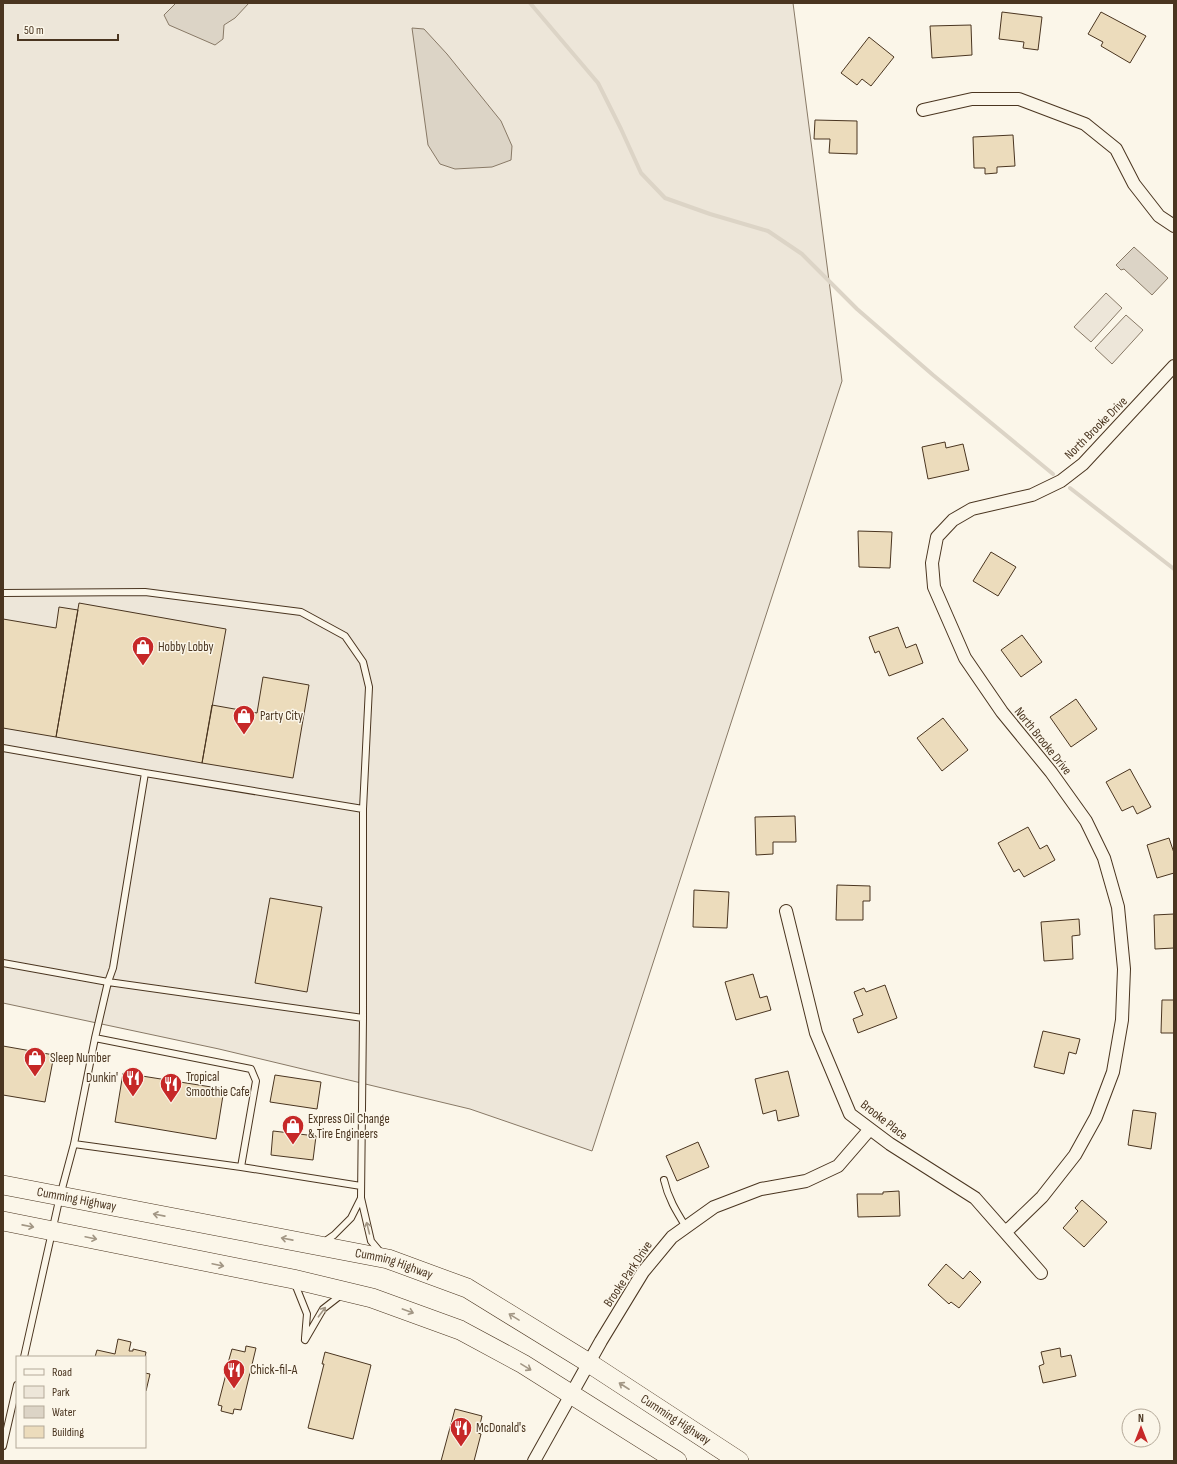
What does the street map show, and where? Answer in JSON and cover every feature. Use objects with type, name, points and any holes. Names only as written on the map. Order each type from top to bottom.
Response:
[{"type":"main road","name":"Cumming Highway","points":[[3,1185],[388,1259],[467,1288],[589,1363],[739,1461]]},
{"type":"main road","points":[[3,1221],[293,1279],[372,1298],[460,1330],[522,1364],[677,1461]]},
{"type":"street","points":[[923,110],[972,99],[1019,99],[1085,124],[1116,149],[1134,184],[1159,216],[1174,226]]},
{"type":"street","name":"North Brooke Drive","points":[[1005,1231],[1042,1197],[1075,1155],[1096,1117],[1113,1072],[1122,1020],[1124,969],[1118,907],[1104,858],[1086,821],[1051,772],[1002,712],[965,658],[934,587],[932,562],[937,537],[953,520],[972,509],[1032,495],[1061,481],[1083,464],[1174,366]]},
{"type":"street","name":"Brooke Place","points":[[786,911],[816,1033],[850,1114],[890,1144],[975,1198],[1041,1273]]},
{"type":"street","name":"Brooke Park Drive","points":[[534,1461],[601,1341],[643,1272],[672,1237],[714,1207],[761,1189],[806,1181],[838,1166],[870,1129]]},
{"type":"lane","points":[[3,593],[145,592],[301,612],[345,636],[363,662],[369,687],[364,809],[364,1018],[361,1198],[371,1241],[388,1259]]},
{"type":"lane","points":[[3,748],[364,809]]},
{"type":"lane","points":[[24,1356],[60,1196],[74,1144],[95,1038],[108,982],[113,968],[145,773]]},
{"type":"lane","points":[[3,963],[108,982],[364,1018]]},
{"type":"lane","points":[[95,1038],[250,1069],[256,1081],[241,1167]]},
{"type":"lane","points":[[74,1144],[241,1167],[361,1186]]},
{"type":"lane","points":[[664,1180],[667,1194],[673,1207],[686,1227]]},
{"type":"lane","points":[[320,1245],[334,1235],[351,1218],[361,1198]]},
{"type":"lane","points":[[293,1279],[307,1314],[305,1340],[323,1310],[347,1292]]},
{"type":"lane","points":[[3,1446],[16,1389]]},
{"type":"green space","points":[[3,3],[793,3],[842,381],[592,1151],[470,1109],[219,1049],[3,1003]]},
{"type":"green space","points":[[1106,293],[1122,308],[1091,342],[1074,327]]},
{"type":"green space","points":[[1126,315],[1143,330],[1112,364],[1095,348]]},
{"type":"water","points":[[176,3],[249,3],[235,18],[224,25],[223,39],[215,45],[169,25],[164,15]]},
{"type":"water","points":[[412,28],[424,29],[447,54],[501,121],[512,146],[511,160],[492,167],[455,169],[440,164],[428,145]]},
{"type":"water","points":[[1134,247],[1168,278],[1152,295],[1124,269],[1121,270],[1116,265]]},
{"type":"building","points":[[1002,12],[1042,17],[1038,50],[1023,48],[1024,42],[999,39]]},
{"type":"building","points":[[1101,12],[1146,36],[1130,63],[1101,46],[1103,42],[1088,34]]},
{"type":"building","points":[[971,25],[972,55],[932,58],[930,26]]},
{"type":"building","points":[[869,37],[894,57],[871,86],[862,79],[857,85],[841,73]]},
{"type":"building","points":[[815,120],[857,121],[857,154],[829,153],[830,139],[814,139]]},
{"type":"building","points":[[1013,135],[1015,166],[997,167],[997,173],[985,174],[985,168],[974,168],[973,137]]},
{"type":"building","points":[[945,442],[946,448],[963,444],[969,470],[928,479],[922,447]]},
{"type":"building","points":[[858,531],[892,532],[890,568],[859,567]]},
{"type":"building","points":[[991,552],[1016,567],[998,596],[973,581]]},
{"type":"building","name":"Hobby Lobby","points":[[79,603],[226,629],[202,763],[56,737]]},
{"type":"building","points":[[59,607],[78,610],[56,737],[3,728],[3,619],[56,628]]},
{"type":"building","points":[[898,627],[906,648],[916,644],[923,663],[889,676],[879,651],[875,653],[869,637]]},
{"type":"building","points":[[1022,635],[1042,662],[1021,677],[1001,650]]},
{"type":"building","points":[[263,677],[309,685],[293,778],[202,763],[212,705],[257,713]]},
{"type":"building","points":[[1076,699],[1097,729],[1071,747],[1050,717]]},
{"type":"building","points":[[943,718],[968,750],[942,771],[917,738]]},
{"type":"building","points":[[1130,769],[1151,807],[1137,814],[1133,806],[1122,811],[1106,782]]},
{"type":"building","points":[[795,816],[796,842],[773,842],[773,854],[756,855],[755,817]]},
{"type":"building","points":[[1028,827],[1040,849],[1047,845],[1055,860],[1024,877],[1019,869],[1014,872],[998,843]]},
{"type":"building","points":[[1169,838],[1174,853],[1174,873],[1157,878],[1147,845]]},
{"type":"building","points":[[837,885],[870,886],[870,901],[863,901],[863,920],[836,920]]},
{"type":"building","points":[[694,890],[729,892],[727,928],[693,927]]},
{"type":"building","points":[[270,898],[322,907],[307,992],[255,983]]},
{"type":"building","points":[[1174,914],[1174,948],[1155,949],[1154,915]]},
{"type":"building","points":[[1079,919],[1080,935],[1072,936],[1073,959],[1044,961],[1041,922]]},
{"type":"building","points":[[753,974],[760,998],[767,996],[771,1010],[736,1020],[725,982]]},
{"type":"building","points":[[885,985],[897,1018],[858,1033],[853,1019],[863,1015],[854,992],[864,988],[866,992]]},
{"type":"building","points":[[1162,1000],[1174,1000],[1174,1033],[1161,1033]]},
{"type":"building","points":[[1043,1031],[1080,1039],[1076,1054],[1069,1052],[1064,1074],[1034,1067]]},
{"type":"building","points":[[3,1046],[54,1055],[45,1102],[3,1095]]},
{"type":"building","points":[[788,1071],[799,1116],[778,1121],[776,1110],[763,1114],[755,1079]]},
{"type":"building","points":[[123,1073],[224,1089],[216,1139],[115,1122]]},
{"type":"building","points":[[275,1075],[321,1082],[317,1109],[270,1102]]},
{"type":"building","points":[[1133,1110],[1156,1113],[1151,1149],[1128,1145]]},
{"type":"building","name":"Express Oil Change & Tire Engineers","points":[[273,1131],[316,1136],[313,1160],[271,1155]]},
{"type":"building","points":[[698,1142],[709,1167],[677,1181],[666,1156]]},
{"type":"building","points":[[899,1191],[900,1216],[858,1217],[857,1194],[883,1194],[883,1192]]},
{"type":"building","points":[[1082,1200],[1107,1222],[1084,1247],[1063,1228],[1078,1211],[1075,1208]]},
{"type":"building","points":[[946,1264],[963,1279],[970,1271],[981,1282],[959,1308],[951,1302],[949,1304],[928,1285]]},
{"type":"building","points":[[118,1339],[131,1342],[129,1351],[133,1351],[133,1349],[146,1352],[145,1356],[95,1356],[97,1350],[115,1354]]},
{"type":"building","name":"Chick-fil-A","points":[[246,1346],[256,1348],[241,1410],[234,1409],[233,1414],[221,1411],[222,1406],[218,1405],[226,1374],[224,1374],[232,1349],[245,1352]]},
{"type":"building","points":[[1060,1348],[1061,1357],[1071,1355],[1076,1376],[1043,1383],[1039,1366],[1044,1364],[1041,1352]]},
{"type":"building","points":[[325,1352],[371,1365],[353,1439],[308,1428],[324,1364],[322,1364]]},
{"type":"building","points":[[146,1373],[150,1374],[146,1391]]},
{"type":"building","name":"McDonald's","points":[[455,1409],[482,1416],[478,1433],[481,1434],[474,1461],[441,1461]]},
{"type":"waterway","points":[[530,3],[598,83],[641,173],[665,198],[710,214],[768,231],[802,254],[857,309],[933,375],[1053,474]]},
{"type":"waterway","points":[[1070,488],[1174,569]]},
{"type":"place","name":"Hobby Lobby","points":[[143,666]]},
{"type":"place","name":"Party City","points":[[244,736]]},
{"type":"place","name":"Sleep Number","points":[[35,1078]]},
{"type":"place","name":"Dunkin'","points":[[133,1098]]},
{"type":"place","name":"Tropical Smoothie Cafe","points":[[171,1104]]},
{"type":"place","name":"Express Oil Change & Tire Engineers","points":[[293,1146]]},
{"type":"place","name":"Chick-fil-A","points":[[234,1390]]},
{"type":"place","name":"McDonald's","points":[[461,1448]]}]
